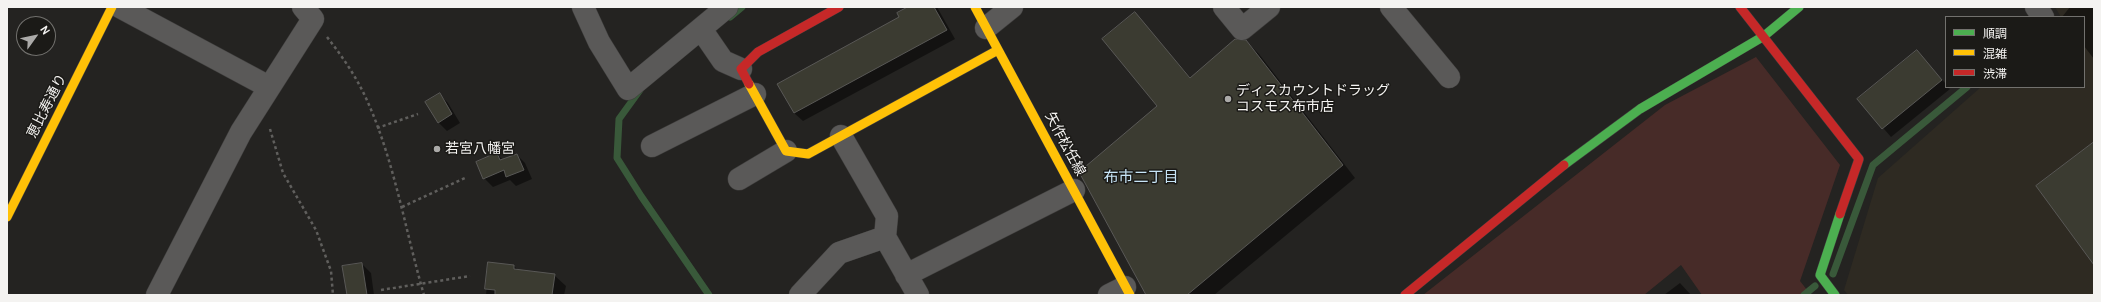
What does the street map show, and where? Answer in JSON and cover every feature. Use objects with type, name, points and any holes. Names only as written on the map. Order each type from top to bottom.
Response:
[{"type":"street","name":"恵比寿通り","points":[[7,217],[112,7]]},
{"type":"street","points":[[120,7],[269,88]]},
{"type":"street","points":[[583,7],[599,42],[628,90],[704,34],[727,7]]},
{"type":"street","points":[[741,69],[758,52],[839,7]]},
{"type":"street","name":"矢作松任線","points":[[975,7],[1074,190],[1121,292]]},
{"type":"street","points":[[986,28],[1012,7]]},
{"type":"street","points":[[1224,7],[1242,29],[1269,7]]},
{"type":"street","points":[[1391,7],[1449,77]]},
{"type":"street","points":[[1740,7],[1859,159],[1820,275],[1835,295]]},
{"type":"street","points":[[1405,295],[1585,148],[1640,109],[1764,36],[1798,7]]},
{"type":"street","points":[[157,295],[241,132],[269,88],[308,13]]},
{"type":"street","points":[[704,34],[723,61],[741,69],[786,151]]},
{"type":"street","points":[[739,179],[786,151],[808,154],[998,50]]},
{"type":"street","points":[[652,146],[755,94]]},
{"type":"street","points":[[841,136],[887,216],[885,237],[918,295]]},
{"type":"street","points":[[906,275],[1074,190]]},
{"type":"street","points":[[800,295],[840,253],[885,237]]},
{"type":"path","points":[[308,13],[343,58],[365,96],[402,206],[424,295]]},
{"type":"path","points":[[377,128],[418,114]]},
{"type":"path","points":[[268,125],[283,173],[316,230],[331,271],[333,295]]},
{"type":"path","points":[[402,206],[466,178]]},
{"type":"path","points":[[381,290],[470,276]]},
{"type":"shaded area","points":[[2055,7],[2094,7],[2094,295],[1848,295],[1844,290],[1878,178],[1980,88],[2085,88],[2085,16],[2060,16]]},
{"type":"shaded area","points":[[1756,57],[1840,165],[1800,281],[1811,295],[1702,295],[1681,265],[1644,295],[1423,295],[1665,105]]},
{"type":"building","points":[[908,7],[934,7],[947,30],[794,113],[777,84],[899,17],[897,13]]},
{"type":"building","name":"ディスカウントドラッグ コスモス布市店","points":[[1135,12],[1190,78],[1235,39],[1246,40],[1343,165],[1187,295],[1146,295],[1079,172],[1157,106],[1102,39]]},
{"type":"building","points":[[1917,50],[1942,80],[1882,129],[1857,99]]},
{"type":"building","points":[[440,93],[452,114],[438,123],[425,102]]},
{"type":"building","points":[[2094,142],[2094,265],[2036,186]]},
{"type":"building","points":[[497,153],[500,160],[517,154],[524,170],[506,177],[504,170],[483,179],[476,162]]},
{"type":"building","points":[[488,262],[514,265],[514,269],[555,274],[552,295],[495,295],[495,290],[485,289]]},
{"type":"building","points":[[362,263],[367,295],[347,295],[342,266]]},
{"type":"waterway","points":[[730,17],[742,7]]},
{"type":"waterway","points":[[1833,274],[1873,165],[1966,88]]},
{"type":"waterway","points":[[640,90],[619,119],[617,158],[641,196],[709,295]]},
{"type":"waterway","points":[[1804,295],[1815,286]]},
{"type":"traffic: fast","points":[[1564,165],[1640,109],[1764,36],[1799,7]]},
{"type":"traffic: fast","points":[[1835,295],[1820,275],[1840,214]]},
{"type":"traffic: slow","points":[[7,217],[112,7]]},
{"type":"traffic: slow","points":[[975,7],[1130,295]]},
{"type":"traffic: slow","points":[[749,84],[786,151],[808,154],[998,50]]},
{"type":"traffic: jam","points":[[749,84],[741,69],[758,52],[839,7]]},
{"type":"traffic: jam","points":[[1740,7],[1859,159],[1840,214]]},
{"type":"traffic: jam","points":[[1405,295],[1564,165]]},
{"type":"place","name":"ディスカウントドラッグ コスモス布市店","points":[[1228,99]]},
{"type":"place","name":"若宮八幡宮","points":[[437,149]]},
{"type":"district","name":"布市二丁目","points":[[1141,178]]}]
